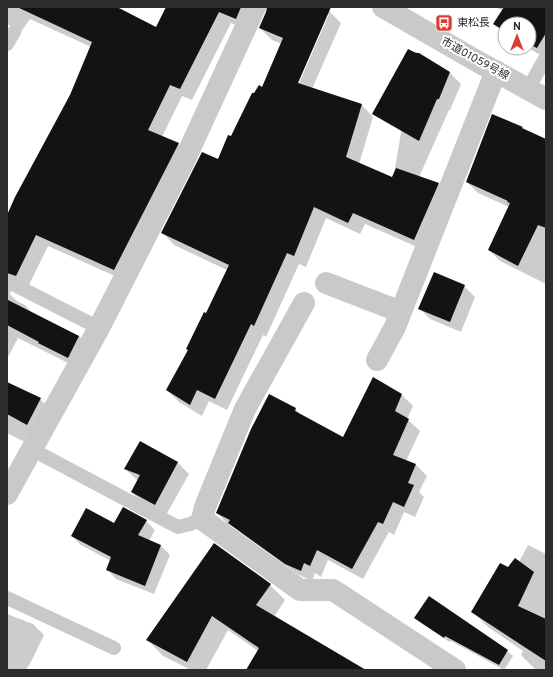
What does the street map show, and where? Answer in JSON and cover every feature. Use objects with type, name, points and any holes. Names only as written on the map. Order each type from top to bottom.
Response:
[{"type":"street","points":[[7,494],[99,328],[186,157],[255,7]]},
{"type":"street","name":"市道01059号線","points":[[383,7],[537,94]]},
{"type":"street","points":[[377,360],[395,327],[496,71]]},
{"type":"street","points":[[326,283],[401,312]]},
{"type":"street","points":[[304,303],[245,410],[205,507],[202,519],[300,590],[334,590],[455,670]]},
{"type":"lane","points":[[537,94],[546,57]]},
{"type":"lane","points":[[7,281],[99,328]]},
{"type":"lane","points":[[31,450],[178,527],[202,519]]},
{"type":"lane","points":[[7,598],[114,648]]},
{"type":"building","points":[[17,7],[117,7],[156,27],[166,7],[241,7],[236,19],[219,12],[180,89],[170,85],[148,130],[179,143],[114,270],[36,235],[16,276],[7,273],[7,215],[15,197],[70,95],[92,42]]},
{"type":"building","points":[[267,7],[331,7],[298,83],[362,104],[346,157],[392,177],[396,168],[439,183],[414,240],[353,213],[348,223],[314,207],[294,256],[287,253],[254,326],[251,324],[215,399],[197,390],[190,405],[166,390],[188,350],[186,349],[204,312],[206,313],[229,265],[161,233],[202,152],[218,159],[228,135],[231,136],[252,93],[254,93],[259,85],[262,87],[283,38],[259,28]]},
{"type":"building","points":[[504,7],[546,7],[546,33],[537,48],[537,16],[498,16]]},
{"type":"building","points":[[497,18],[497,26],[493,24]]},
{"type":"building","points":[[408,49],[419,53],[450,72],[419,141],[372,114]]},
{"type":"building","points":[[492,114],[523,127],[522,128],[546,139],[546,228],[538,225],[518,266],[488,250],[510,203],[466,182]]},
{"type":"building","points":[[434,272],[465,285],[450,322],[418,309]]},
{"type":"building","points":[[8,300],[79,336],[68,358],[7,325]]},
{"type":"building","points":[[373,377],[402,394],[395,411],[409,419],[393,455],[416,464],[408,483],[414,485],[404,507],[393,502],[383,524],[378,522],[352,569],[317,550],[310,566],[304,563],[301,571],[285,564],[228,523],[230,520],[216,513],[251,429],[269,394],[296,408],[295,411],[343,437]]},
{"type":"building","points":[[7,382],[41,398],[27,425],[7,414]]},
{"type":"building","points":[[140,441],[178,462],[155,505],[131,492],[140,475],[124,469]]},
{"type":"building","points":[[123,507],[147,520],[138,535],[161,545],[145,586],[106,570],[111,557],[71,536],[86,508],[114,523]]},
{"type":"building","points":[[214,543],[271,584],[256,605],[366,670],[246,670],[259,648],[212,616],[187,662],[146,640]]},
{"type":"building","points":[[515,558],[534,572],[518,606],[546,619],[546,661],[471,612],[500,563],[508,567]]},
{"type":"building","points":[[429,596],[508,650],[499,665],[445,636],[444,638],[414,618]]},
{"type":"place","name":"東松長","points":[[444,23]]}]
